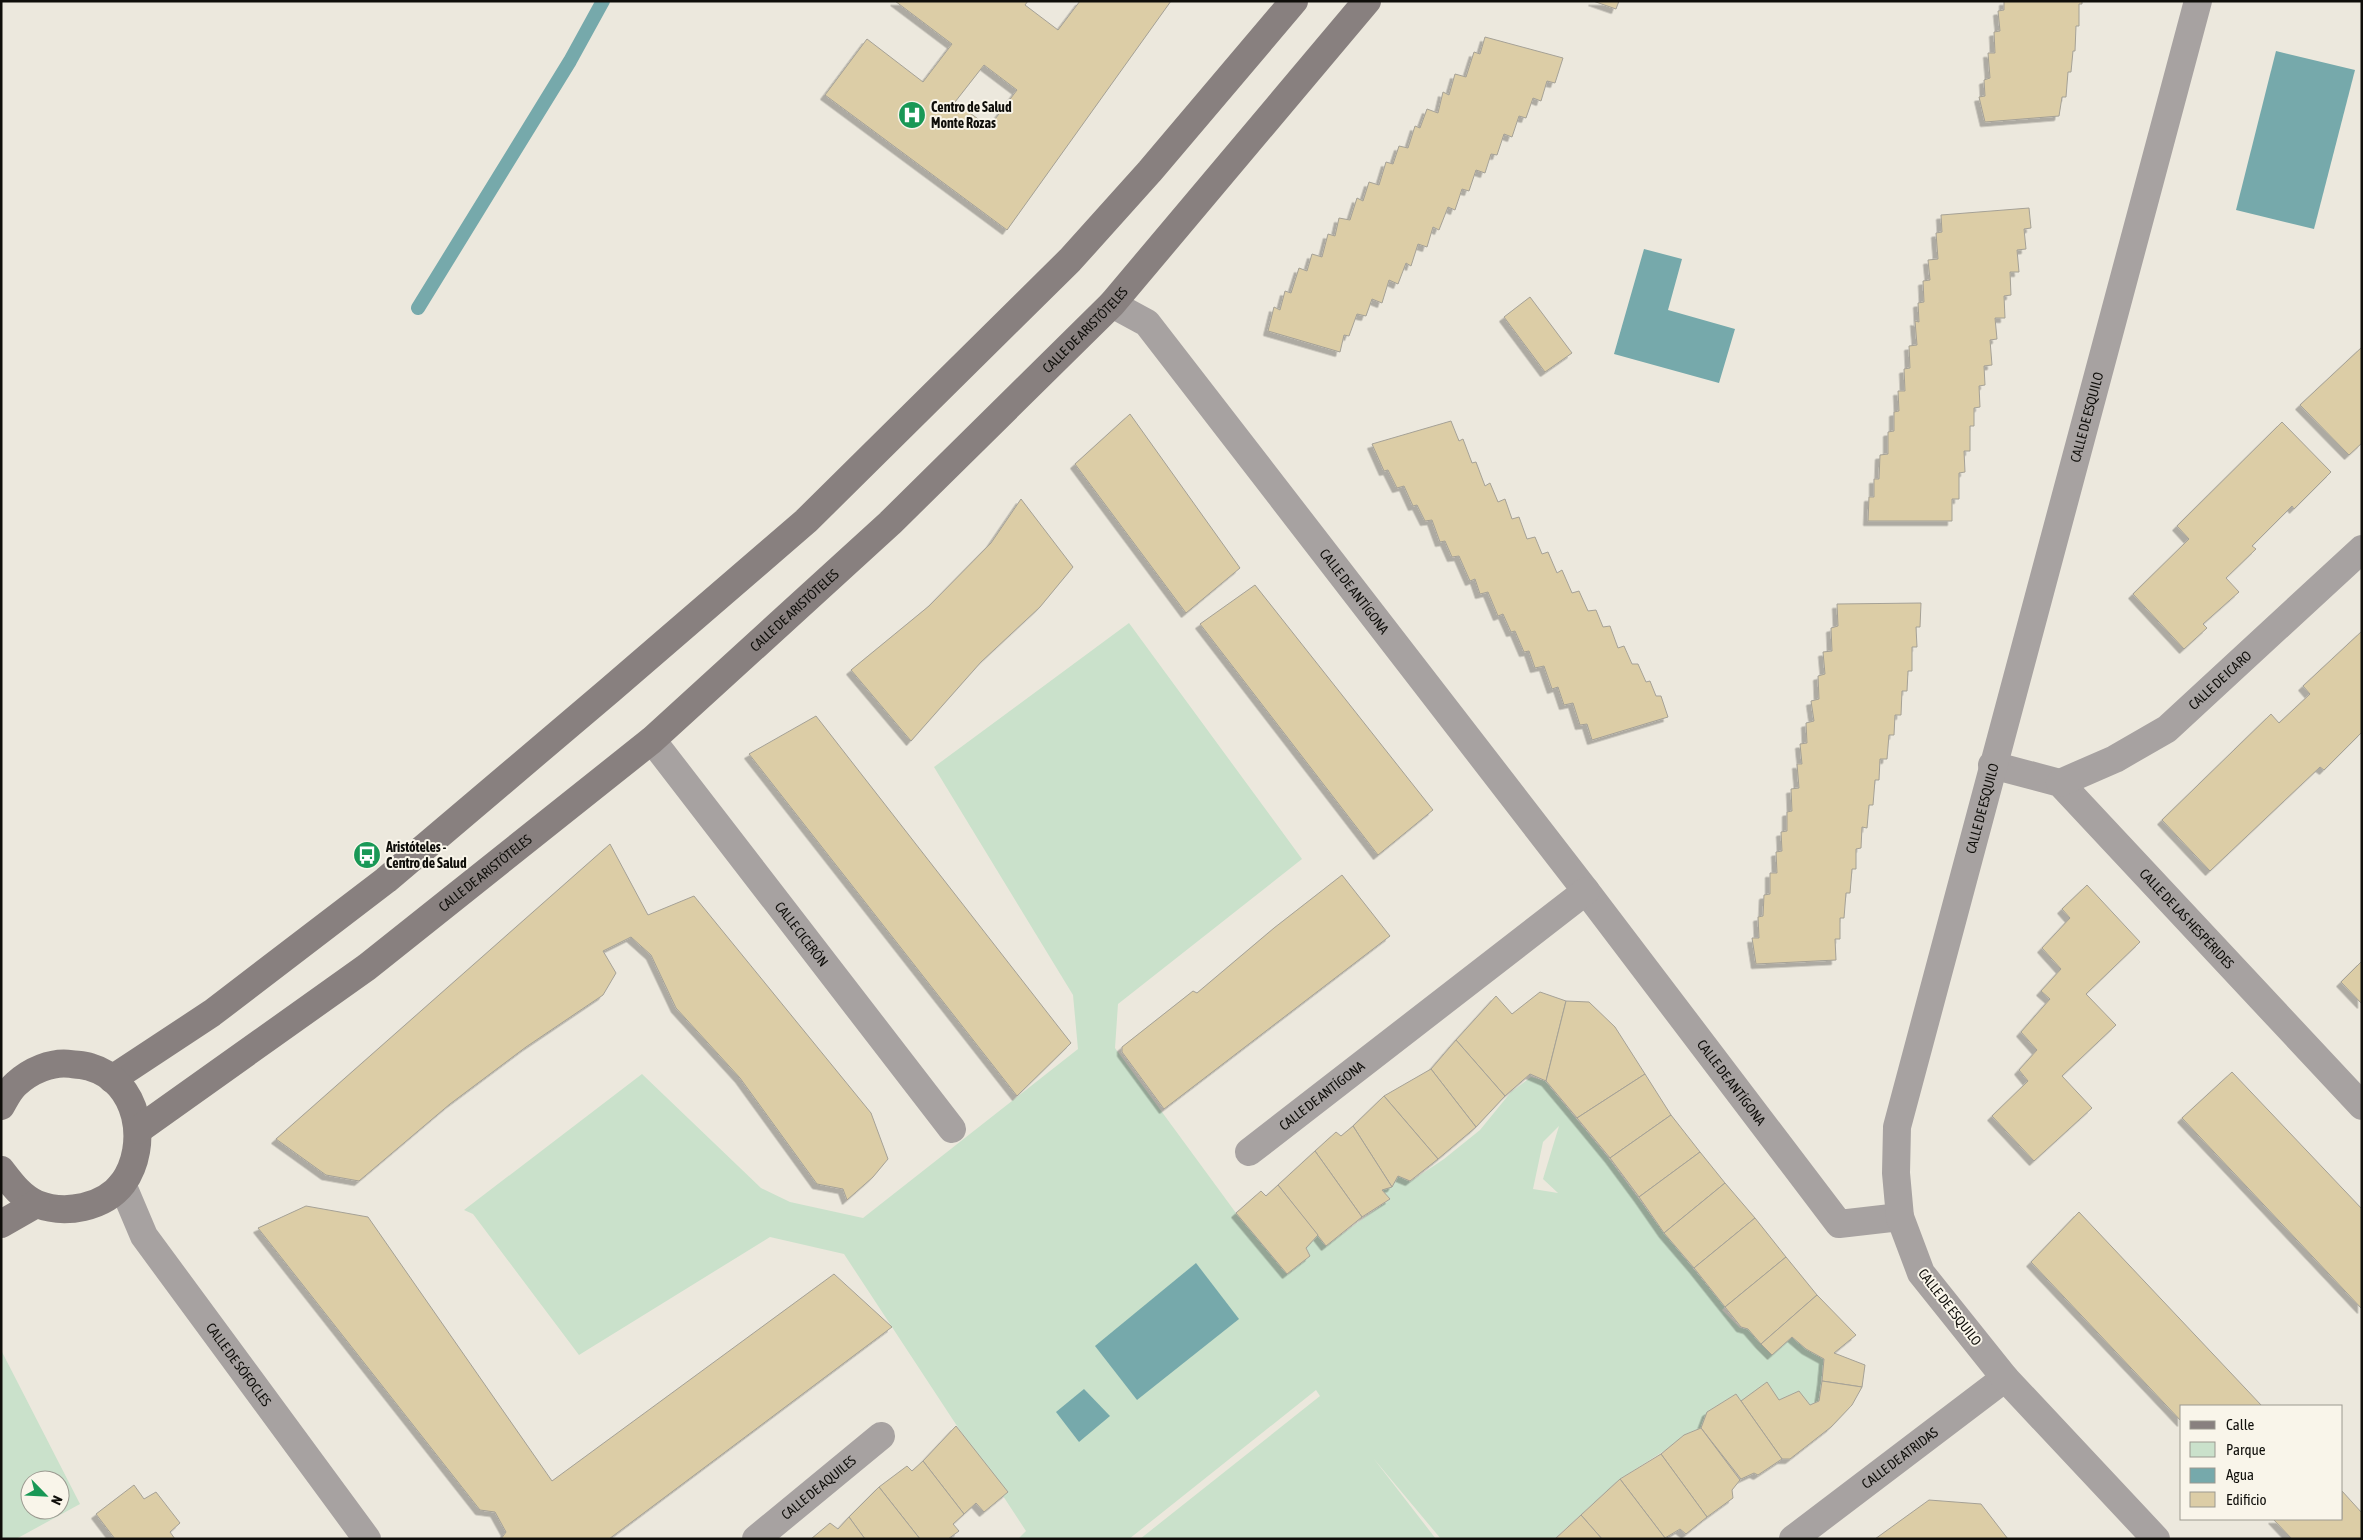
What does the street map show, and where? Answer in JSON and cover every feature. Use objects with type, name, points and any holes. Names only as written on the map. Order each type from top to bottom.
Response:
[{"type":"main road","points":[[112,1079],[212,1013],[386,880],[618,684],[806,521],[1070,260],[1150,171],[1294,1]]},
{"type":"main road","name":"CALLE DE ARISTÓTELES","points":[[138,1130],[367,967],[652,740],[890,523],[1112,304],[1367,1]]},
{"type":"main road","points":[[1,1106],[14,1084],[43,1066],[67,1063],[91,1067],[112,1079],[131,1102],[138,1130],[134,1158],[122,1184],[104,1199],[82,1208],[59,1210],[36,1204],[16,1190],[1,1170]]},
{"type":"main road","points":[[1,1224],[36,1204]]},
{"type":"street","name":"CALLE DE ESQUILO","points":[[2156,1539],[2005,1378],[1920,1272],[1900,1217],[1896,1173],[1897,1127],[1992,765],[2198,1]]},
{"type":"street","name":"CALLE DE ANTÍGONA","points":[[1112,304],[1147,323],[1586,892],[1839,1224],[1900,1217]]},
{"type":"street","name":"CALLE DE ICARO","points":[[2060,783],[2122,755],[2167,728],[2362,549]]},
{"type":"street","name":"CALLE CICERÓN","points":[[652,740],[952,1129]]},
{"type":"street","points":[[1992,765],[2060,783]]},
{"type":"street","name":"CALLE DE LAS HESPÉRIDES","points":[[2060,783],[2362,1106]]},
{"type":"street","name":"CALLE DE ANTÍGONA","points":[[1249,1152],[1586,892]]},
{"type":"street","name":"CALLE DE SÓFOCLES","points":[[122,1184],[144,1236],[367,1539]]},
{"type":"street","name":"CALLE DE ATRIDAS","points":[[1793,1539],[2005,1378]]},
{"type":"street","name":"CALLE DE AQUILES","points":[[756,1539],[881,1436]]},
{"type":"green space","points":[[1129,623],[1302,859],[1118,1004],[1115,1048],[1236,1213],[1288,1273],[1310,1256],[1306,1248],[1318,1235],[1327,1245],[1390,1199],[1382,1190],[1398,1176],[1411,1181],[1444,1159],[1480,1130],[1511,1092],[1531,1077],[1545,1081],[1606,1155],[1664,1233],[1725,1307],[1722,1310],[1740,1328],[1749,1329],[1772,1355],[1792,1337],[1806,1349],[1824,1359],[1819,1401],[1810,1405],[1799,1392],[1779,1400],[1766,1383],[1741,1402],[1736,1394],[1707,1412],[1701,1428],[1684,1435],[1667,1449],[1620,1479],[1554,1539],[1441,1539],[1374,1459],[1436,1539],[1140,1539],[1320,1396],[1316,1390],[1129,1539],[1018,1539],[1026,1531],[844,1254],[770,1237],[579,1355],[473,1214],[464,1210],[642,1074],[761,1188],[790,1202],[863,1218],[1078,1049],[1073,995],[934,767]],"holes":[[[1559,1126],[1543,1179],[1558,1193],[1533,1189],[1543,1142]]]},
{"type":"green space","points":[[1,1350],[63,1470],[20,1470],[20,1520],[51,1520],[16,1539],[1,1539]]},
{"type":"green space","points":[[70,1485],[80,1504],[70,1509]]},
{"type":"water","points":[[2276,51],[2355,70],[2314,229],[2236,210]]},
{"type":"water","points":[[1644,249],[1682,259],[1668,310],[1735,329],[1719,383],[1614,354]]},
{"type":"water","points":[[1196,1263],[1239,1319],[1137,1400],[1095,1346]]},
{"type":"water","points":[[1084,1389],[1110,1416],[1079,1442],[1056,1412]]},
{"type":"building","name":"Centro de Salud Monte Rozas","points":[[895,1],[1028,1],[1025,5],[1058,30],[1080,1],[1171,1],[1007,230],[825,95],[867,39],[923,82],[952,44]],"holes":[[[984,65],[1017,90],[989,127],[955,102]]]},
{"type":"building","points":[[1593,1],[1619,1],[1616,9]]},
{"type":"building","points":[[2004,1],[2082,1],[2082,4],[2079,4],[2079,26],[2076,26],[2075,51],[2073,51],[2071,72],[2068,72],[2066,97],[2062,97],[2059,116],[1985,122],[1979,97],[1985,96],[1984,80],[1990,78],[1988,53],[1995,53],[1994,32],[2000,31],[1998,11],[2004,10]]},
{"type":"building","points":[[1485,37],[1563,58],[1555,83],[1547,81],[1541,101],[1533,98],[1526,118],[1519,116],[1512,137],[1504,134],[1497,155],[1491,154],[1485,173],[1476,170],[1469,191],[1462,189],[1455,210],[1448,207],[1439,230],[1433,227],[1427,247],[1418,244],[1411,266],[1406,263],[1398,284],[1389,280],[1382,303],[1372,299],[1366,316],[1357,314],[1349,336],[1344,335],[1340,352],[1268,331],[1274,307],[1280,310],[1285,291],[1291,293],[1299,268],[1307,271],[1312,254],[1322,257],[1328,234],[1335,236],[1339,218],[1350,220],[1357,198],[1363,201],[1369,182],[1379,185],[1386,162],[1393,164],[1399,146],[1408,148],[1415,126],[1420,128],[1427,109],[1438,113],[1443,92],[1449,95],[1455,74],[1466,77],[1474,52],[1480,54]]},
{"type":"building","points":[[2029,208],[2031,228],[2024,229],[2026,249],[2017,250],[2019,272],[2010,272],[2011,295],[2004,296],[2005,318],[1995,318],[1997,339],[1990,340],[1992,365],[1984,366],[1985,385],[1979,386],[1980,407],[1974,408],[1974,426],[1970,426],[1970,451],[1964,451],[1965,472],[1959,473],[1959,499],[1952,499],[1952,521],[1868,521],[1869,497],[1874,497],[1874,479],[1879,479],[1880,455],[1888,454],[1888,432],[1894,431],[1894,412],[1899,411],[1898,391],[1905,391],[1904,369],[1910,368],[1909,346],[1917,345],[1915,321],[1919,322],[1918,303],[1924,302],[1923,281],[1930,280],[1928,260],[1938,259],[1936,233],[1942,232],[1941,215]]},
{"type":"building","points":[[1530,297],[1572,353],[1545,372],[1504,317]]},
{"type":"building","points":[[2362,347],[2362,443],[2349,455],[2300,405]]},
{"type":"building","points":[[1130,414],[1240,568],[1186,613],[1075,464]]},
{"type":"building","points":[[1451,421],[1459,441],[1463,439],[1472,463],[1476,462],[1485,486],[1490,483],[1498,502],[1505,499],[1512,519],[1519,517],[1527,539],[1535,537],[1542,554],[1548,552],[1557,573],[1562,570],[1572,593],[1579,591],[1588,611],[1596,610],[1603,627],[1610,626],[1618,648],[1624,646],[1632,664],[1638,664],[1646,682],[1650,681],[1656,696],[1661,696],[1668,717],[1592,740],[1587,724],[1580,725],[1573,703],[1564,705],[1558,687],[1552,689],[1544,666],[1535,668],[1529,651],[1524,652],[1515,631],[1511,632],[1503,614],[1498,616],[1488,592],[1480,594],[1475,579],[1470,581],[1459,556],[1452,557],[1445,541],[1440,542],[1432,520],[1425,521],[1417,505],[1413,506],[1404,486],[1397,488],[1388,470],[1384,471],[1372,444]]},
{"type":"building","points":[[2282,422],[2331,472],[2294,509],[2292,506],[2252,546],[2256,549],[2226,578],[2239,592],[2203,624],[2207,628],[2184,649],[2133,594],[2189,539],[2177,526]]},
{"type":"building","points":[[1021,499],[1073,567],[1040,607],[981,662],[911,741],[851,670],[929,606],[991,543]]},
{"type":"building","points":[[1255,585],[1433,810],[1378,855],[1200,624]]},
{"type":"building","points":[[1921,603],[1920,627],[1916,627],[1917,647],[1912,647],[1912,671],[1908,671],[1907,691],[1902,691],[1901,715],[1895,715],[1894,735],[1889,735],[1887,759],[1880,759],[1879,780],[1875,780],[1873,805],[1869,805],[1867,828],[1862,827],[1861,848],[1856,849],[1856,869],[1852,869],[1850,893],[1846,893],[1844,918],[1840,918],[1840,939],[1835,939],[1836,960],[1756,964],[1752,938],[1759,938],[1758,917],[1763,916],[1764,895],[1770,894],[1770,873],[1777,873],[1776,852],[1782,851],[1781,832],[1787,831],[1787,812],[1792,811],[1791,789],[1799,788],[1797,764],[1802,764],[1800,744],[1807,743],[1806,723],[1814,721],[1811,701],[1819,699],[1818,676],[1825,674],[1823,652],[1832,651],[1831,628],[1838,626],[1837,604]]},
{"type":"building","points":[[2362,631],[2362,732],[2324,770],[2320,767],[2210,871],[2162,820],[2271,714],[2279,723],[2310,694],[2303,686]]},
{"type":"building","points":[[816,716],[1071,1043],[1017,1096],[749,754]]},
{"type":"building","points":[[610,844],[648,915],[694,896],[871,1113],[888,1159],[873,1177],[847,1200],[843,1189],[817,1184],[740,1078],[676,1008],[651,955],[631,937],[603,951],[616,973],[603,995],[526,1047],[450,1104],[359,1181],[326,1175],[276,1139]]},
{"type":"building","points":[[1342,875],[1390,936],[1164,1109],[1122,1052],[1122,1047],[1193,991],[1197,993],[1274,928]]},
{"type":"building","points":[[2087,885],[2140,942],[2086,994],[2116,1025],[2062,1076],[2092,1108],[2034,1161],[1992,1116],[2028,1081],[2019,1070],[2037,1050],[2021,1032],[2050,999],[2041,991],[2061,969],[2042,948],[2070,918],[2062,909]]},
{"type":"building","points":[[2362,961],[2362,1004],[2341,982]]},
{"type":"building","points":[[1540,992],[1566,1001],[1546,1081],[1530,1074],[1505,1096],[1456,1040],[1496,996],[1512,1014]]},
{"type":"building","points":[[1566,1001],[1589,1002],[1615,1027],[1645,1074],[1577,1118],[1546,1081]]},
{"type":"building","points":[[1456,1040],[1505,1096],[1476,1127],[1431,1069]]},
{"type":"building","points":[[1431,1069],[1476,1127],[1438,1159],[1384,1096]]},
{"type":"building","points":[[2232,1072],[2362,1209],[2362,1309],[2182,1118]]},
{"type":"building","points":[[1645,1074],[1671,1115],[1610,1158],[1577,1118]]},
{"type":"building","points":[[1384,1096],[1438,1159],[1410,1181],[1398,1176],[1392,1187],[1353,1126]]},
{"type":"building","points":[[1671,1115],[1700,1152],[1639,1197],[1610,1158]]},
{"type":"building","points":[[1353,1126],[1392,1187],[1382,1190],[1390,1199],[1362,1217],[1315,1151],[1336,1132],[1341,1136]]},
{"type":"building","points":[[1315,1151],[1362,1217],[1326,1246],[1278,1185]]},
{"type":"building","points":[[1700,1152],[1725,1183],[1664,1233],[1639,1197]]},
{"type":"building","points":[[1725,1183],[1755,1218],[1694,1268],[1664,1233]]},
{"type":"building","points":[[1278,1185],[1318,1235],[1306,1248],[1310,1256],[1287,1274],[1236,1213],[1261,1191],[1266,1196]]},
{"type":"building","points":[[306,1206],[368,1217],[552,1481],[834,1274],[892,1327],[609,1539],[501,1539],[506,1532],[495,1512],[480,1510],[258,1228]]},
{"type":"building","points":[[2079,1212],[2261,1405],[2180,1405],[2180,1420],[2031,1262]]},
{"type":"building","points":[[1755,1218],[1786,1257],[1725,1307],[1694,1268]]},
{"type":"building","points":[[1786,1257],[1817,1295],[1761,1344],[1748,1329],[1741,1327],[1725,1307]]},
{"type":"building","points":[[1817,1295],[1856,1335],[1834,1353],[1865,1365],[1862,1387],[1822,1381],[1824,1359],[1806,1349],[1792,1337],[1772,1355],[1761,1344]]},
{"type":"building","points":[[1822,1381],[1862,1387],[1852,1405],[1831,1427],[1790,1459],[1782,1459],[1741,1401],[1767,1382],[1779,1400],[1799,1391],[1810,1405],[1819,1401]]},
{"type":"building","points":[[1736,1394],[1782,1459],[1758,1475],[1754,1473],[1741,1479],[1701,1428],[1707,1412]]},
{"type":"building","points":[[956,1426],[1008,1492],[984,1512],[976,1503],[964,1514],[923,1461]]},
{"type":"building","points":[[1701,1428],[1740,1480],[1732,1490],[1733,1498],[1707,1517],[1661,1454],[1684,1435]]},
{"type":"building","points":[[1661,1454],[1707,1517],[1686,1534],[1680,1529],[1665,1538],[1620,1479]]},
{"type":"building","points":[[923,1461],[964,1514],[953,1524],[959,1531],[948,1539],[920,1539],[879,1487],[907,1466],[912,1471]]},
{"type":"building","points":[[1620,1479],[1664,1539],[1602,1539],[1581,1515]]},
{"type":"building","points":[[134,1485],[144,1499],[156,1492],[180,1523],[170,1532],[175,1539],[115,1539],[96,1514]]},
{"type":"building","points":[[879,1487],[920,1539],[865,1539],[849,1517]]},
{"type":"building","points":[[2343,1492],[2362,1513],[2362,1539],[2292,1539],[2274,1520],[2343,1520]]},
{"type":"building","points":[[1929,1500],[1981,1504],[2008,1539],[1875,1539]]},
{"type":"building","points":[[1581,1515],[1602,1539],[1555,1539]]},
{"type":"building","points":[[849,1517],[865,1539],[811,1539],[830,1523],[838,1529]]},
{"type":"waterway","points":[[418,308],[570,61],[603,1]]},
{"type":"place","name":"Centro de Salud Monte Rozas","points":[[912,115]]},
{"type":"place","name":"Aristóteles - Centro de Salud","points":[[367,855]]}]
